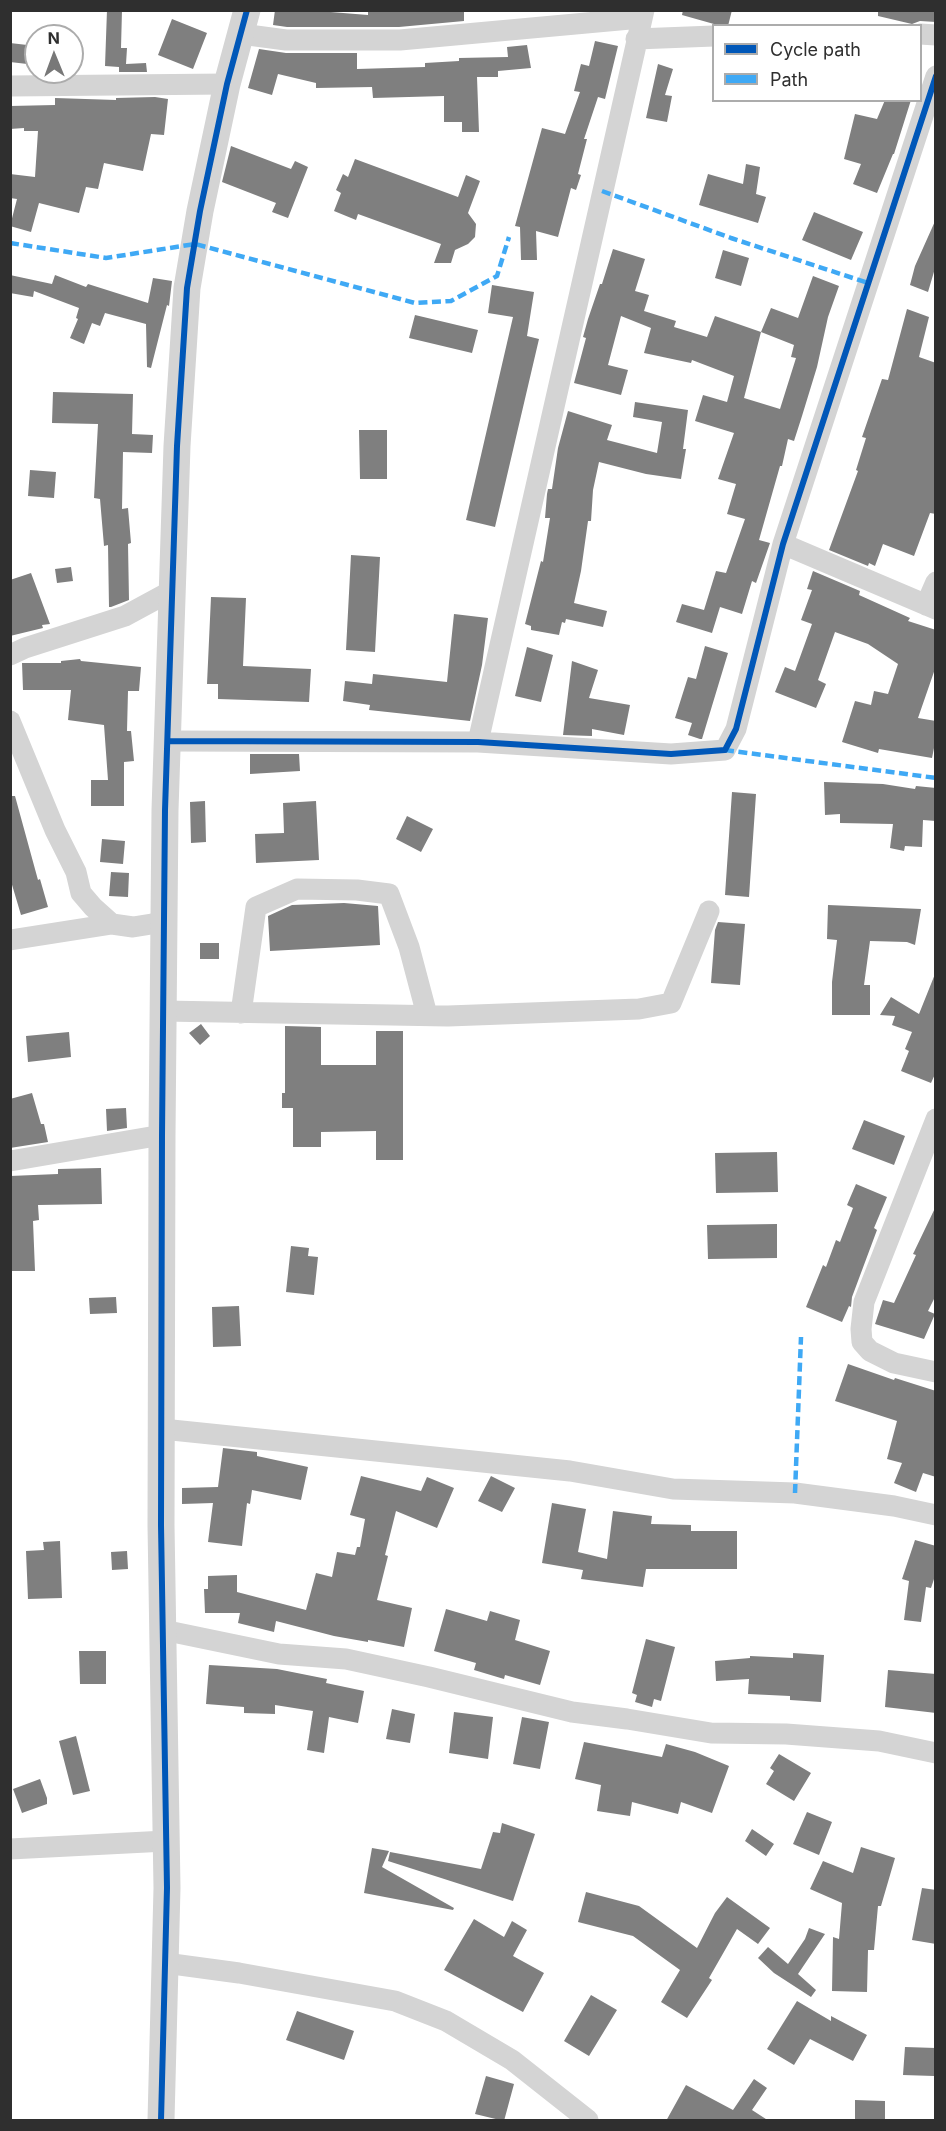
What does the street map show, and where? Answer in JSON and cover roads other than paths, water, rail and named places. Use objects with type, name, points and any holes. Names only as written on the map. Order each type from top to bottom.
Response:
[{"type":"street","points":[[161,2121],[166,1841],[162,1429],[163,1011],[177,446],[187,288],[200,211],[227,84],[244,22],[286,40],[400,40],[642,14],[478,742]]},
{"type":"street","points":[[636,39],[712,36]]},
{"type":"street","points":[[168,741],[478,742],[671,754],[725,750],[736,729],[783,544],[936,76]]},
{"type":"street","points":[[10,86],[227,84]]},
{"type":"street","points":[[783,544],[931,607],[936,582]]},
{"type":"street","points":[[10,655],[25,648],[125,616],[173,590]]},
{"type":"street","points":[[10,721],[55,830],[76,872],[81,893],[112,924]]},
{"type":"street","points":[[241,1012],[256,907],[297,890],[357,890],[389,894],[409,947],[427,1015]]},
{"type":"street","points":[[163,1011],[427,1015],[639,1009],[671,1003],[709,911]]},
{"type":"street","points":[[10,940],[112,924],[133,927],[164,922]]},
{"type":"street","points":[[935,1121],[864,1302],[861,1329],[862,1342],[870,1352],[894,1363],[936,1371]]},
{"type":"street","points":[[10,1161],[162,1135]]},
{"type":"street","points":[[162,1429],[570,1471],[673,1489],[795,1493],[894,1506],[936,1515]]},
{"type":"street","points":[[163,1630],[279,1654],[346,1659],[572,1712],[711,1733],[786,1734],[867,1740],[936,1753]]},
{"type":"street","points":[[10,1849],[166,1841]]},
{"type":"street","points":[[165,1963],[239,1973],[395,2001],[446,2021],[512,2060],[588,2121]]}]
